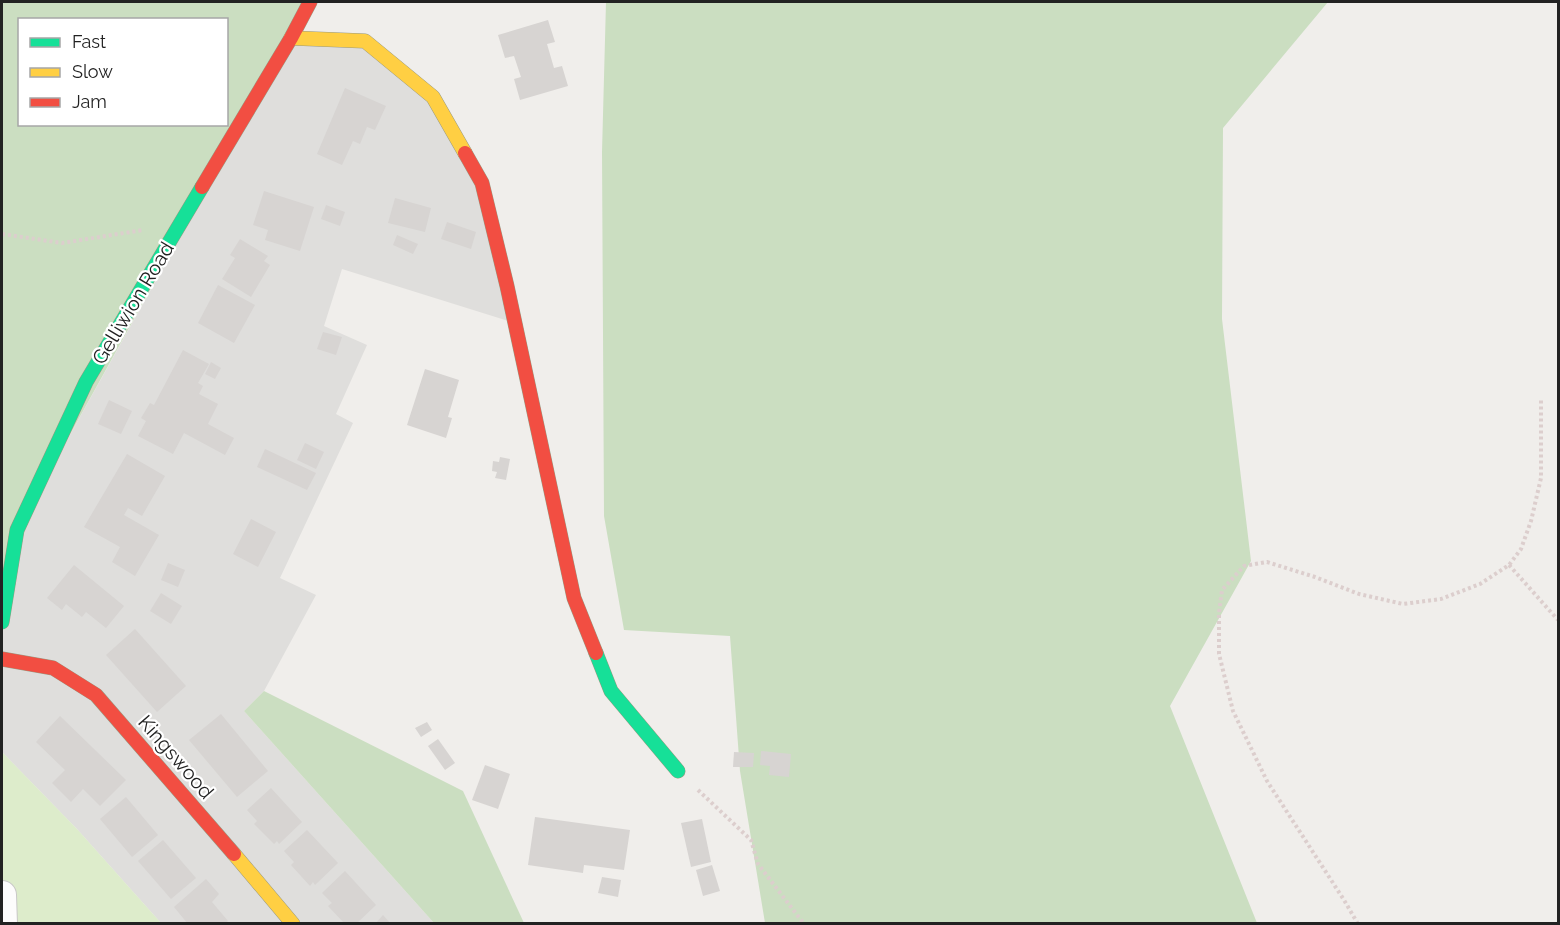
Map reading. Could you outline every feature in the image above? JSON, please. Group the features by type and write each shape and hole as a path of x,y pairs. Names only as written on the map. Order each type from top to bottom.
{"street":[{"name":"Gelliwion Road","path":"2,622 17,530 86,382 291,38 310,2"},
{"path":"291,38 365,41 433,97 482,183 509,295 574,598 611,691 678,771"},
{"name":"Kingswood","path":"2,659 53,668 96,695 293,924"},
{"path":"2,895 3,924"}],"path":[{"path":"2,234 62,243 181,223"},
{"path":"1358,924 1267,782 1233,711 1219,654 1219,613 1222,590 1244,566 1267,562 1359,594 1403,604 1442,599 1480,584 1509,565 1521,549 1531,521 1541,478 1541,398"},
{"path":"1509,565 1558,620"},
{"path":"678,771 751,840 758,864 804,924"}],"shaded area":[{"path":"291,38 365,41 433,97 482,183 515,323 342,269 324,326 367,345 336,414 353,423 280,578 316,595 264,691 244,711 434,923 161,923 77,829 2,752 2,622 17,530"}],"green space":[{"path":"2,2 310,2 17,530 2,631"},
{"path":"606,2 1328,2 1223,128 1222,319 1251,561 1170,706 1257,923 765,923 740,771 730,636 624,630 604,516 602,152"},
{"path":"264,691 463,791 524,923 434,923 244,711"},
{"path":"2,752 77,829 161,923 3,923"}],"building":[{"path":"548,20 555,42 547,44 554,68 562,66 568,86 520,100 514,79 521,77 514,56 505,58 498,35"},
{"path":"345,88 386,106 375,130 367,127 360,144 353,141 342,165 317,154"},
{"path":"264,191 314,207 300,251 265,240 268,230 253,225"},
{"path":"395,198 431,208 425,232 388,223"},
{"path":"326,205 345,212 340,226 321,219"},
{"path":"447,222 476,232 471,249 441,239"},
{"path":"397,235 418,244 413,254 393,245"},
{"path":"240,239 268,256 264,261 270,265 251,297 222,279 235,258 230,255"},
{"path":"218,285 255,305 234,343 198,323"},
{"path":"323,332 342,337 336,355 317,349"},
{"path":"183,350 209,364 198,383 203,386 199,394 218,404 208,424 234,438 225,455 184,433 173,454 138,436 146,421 141,418 150,403 154,405"},
{"path":"211,362 221,368 215,379 205,374"},
{"path":"425,369 459,380 448,417 452,418 446,438 407,425"},
{"path":"109,400 132,411 121,434 98,424"},
{"path":"305,443 324,452 316,469 297,460"},
{"path":"265,449 316,473 307,490 257,467"},
{"path":"127,454 165,476 142,516 128,508 124,515 159,535 135,576 112,562 120,547 84,527"},
{"path":"500,457 510,459 506,480 495,478 497,472 492,471 493,461 499,462"},
{"path":"251,519 276,532 258,567 233,554"},
{"path":"168,563 185,570 178,587 161,580"},
{"path":"74,565 124,606 106,628 86,612 82,617 66,604 62,610 47,598"},
{"path":"161,593 182,606 171,624 150,611"},
{"path":"135,629 186,686 157,712 106,655"},
{"path":"221,714 268,771 237,797 189,740"},
{"path":"60,716 126,780 100,806 83,789 71,802 52,783 65,770 36,742"},
{"path":"427,722 432,730 421,737 415,728"},
{"path":"438,739 455,763 445,770 428,746"},
{"path":"761,751 791,754 789,777 769,775 770,766 760,765"},
{"path":"734,752 754,753 753,767 733,767"},
{"path":"485,765 510,774 498,809 472,800"},
{"path":"271,788 302,822 279,844 277,841 274,844 254,824 257,821 247,810"},
{"path":"126,797 158,835 132,857 100,819"},
{"path":"535,817 630,830 624,870 584,865 583,873 528,865"},
{"path":"702,819 711,862 691,867 681,823"},
{"path":"307,830 338,863 315,885 313,882 310,886 291,865 294,862 284,851"},
{"path":"163,840 196,878 171,899 138,861"},
{"path":"712,865 720,891 703,896 696,870"},
{"path":"345,871 376,905 356,924 345,924 328,906 332,903 322,893"},
{"path":"602,877 621,880 618,897 598,893"},
{"path":"206,879 219,894 212,902 228,921 225,924 188,924 174,907"},
{"path":"383,915 391,924 375,924"}],"traffic: fast":[{"path":"2,622 17,530 86,382 202,187"},
{"path":"596,653 611,691 678,771"}],"traffic: slow":[{"path":"291,38 365,41 433,97 465,153"},
{"path":"234,854 293,924"}],"traffic: jam":[{"path":"202,187 310,2"},
{"path":"465,153 482,183 507,286 574,598 596,653"},
{"path":"2,659 53,668 96,695 234,854"}]}
